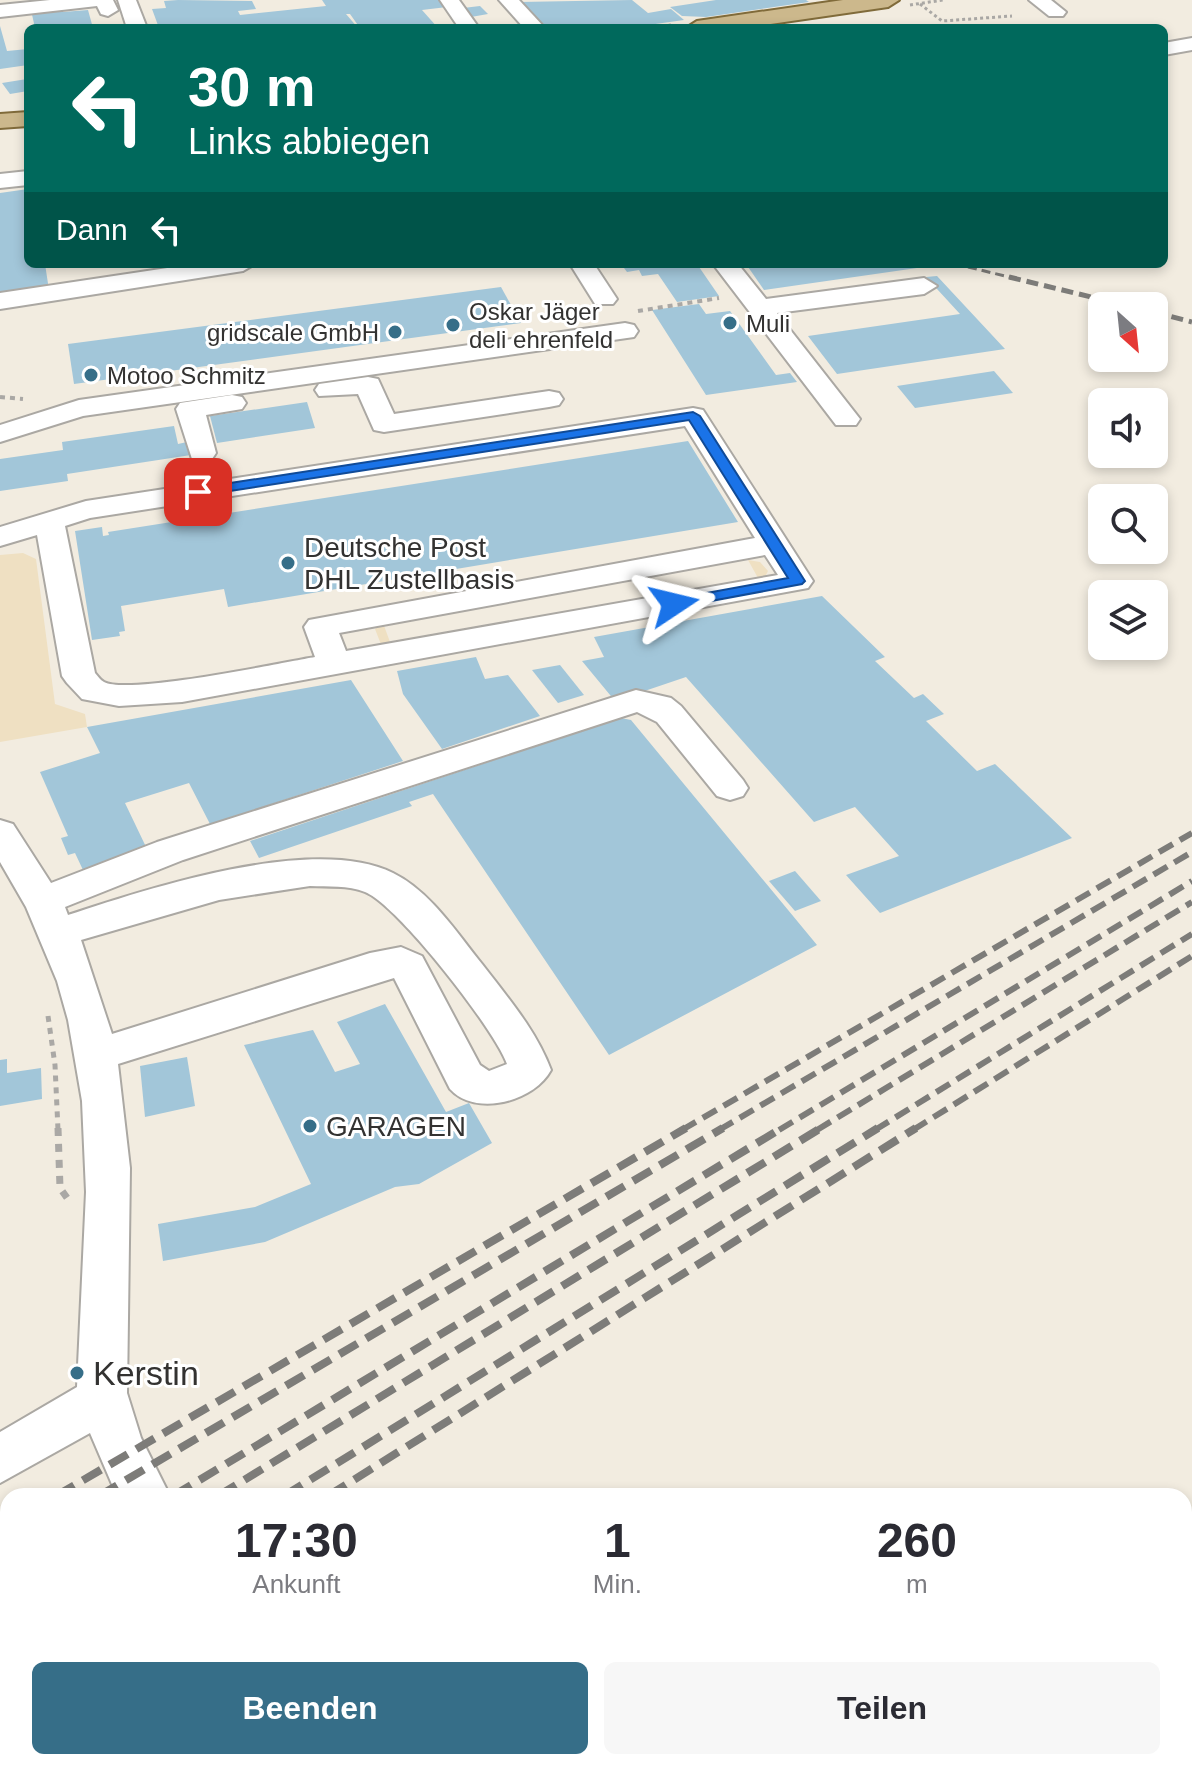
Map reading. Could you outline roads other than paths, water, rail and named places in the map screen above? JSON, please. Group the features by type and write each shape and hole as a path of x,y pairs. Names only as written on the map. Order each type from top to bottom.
{"main road":[{"path":"732,24 823,4 885,0"},
{"path":"0,121 24,119"}],"street":[{"path":"127,0 136,24"},
{"path":"449,0 466,24"},
{"path":"508,0 531,24"},
{"path":"1038,0 1056,12"},
{"path":"0,11 104,3"},
{"path":"1168,48 1192,44"},
{"path":"0,181 24,178"},
{"path":"0,301 217,268"},
{"path":"585,268 604,299"},
{"path":"728,268 846,419"},
{"path":"753,301 924,286"},
{"path":"0,434 104,403 625,331"},
{"path":"202,453 190,409 368,385 384,424 549,399"},
{"path":"0,537 49,519 170,497 693,416 797,581 182,691 119,695 94,691 79,676 49,519"},
{"path":"335,665 320,627 773,544"},
{"path":"50,917 170,851 636,701 659,706 669,714 730,788"},
{"path":"0,833 50,917 80,981 98,1054 107,1147 103,1398 140,1488"},
{"path":"50,917 205,887 303,875 355,875 381,883 425,922 522,1048 530,1070 503,1085 488,1089 474,1087 465,1077 408,966 401,962 370,968 98,1054"},
{"path":"0,1459 103,1398"}],"railway":[{"path":"972,268 1017,279"},
{"path":"1009,277 1088,296"},
{"path":"1168,316 1192,322"},
{"path":"682,1130 1192,833"},
{"path":"719,1130 1192,852"},
{"path":"779,1130 1192,881"},
{"path":"817,1130 1192,902"},
{"path":"875,1130 1192,934"},
{"path":"913,1130 1192,956"},
{"path":"70,1488 686,1128"},
{"path":"113,1488 723,1128"},
{"path":"186,1488 782,1128"},
{"path":"231,1488 821,1128"},
{"path":"297,1488 878,1128"},
{"path":"341,1488 916,1128"}],"place":[{"name":"Muli","path":"730,323"},
{"name":"Oskar Jäger deli ehrenfeld","path":"453,325"},
{"name":"gridscale GmbH","path":"395,332"},
{"name":"Motoo Schmitz","path":"91,375"},
{"name":"Deutsche Post DHL Zustellbasis","path":"288,563"},
{"name":"GARAGEN","path":"310,1126"},
{"name":"Kerstin","path":"77,1373"}]}
